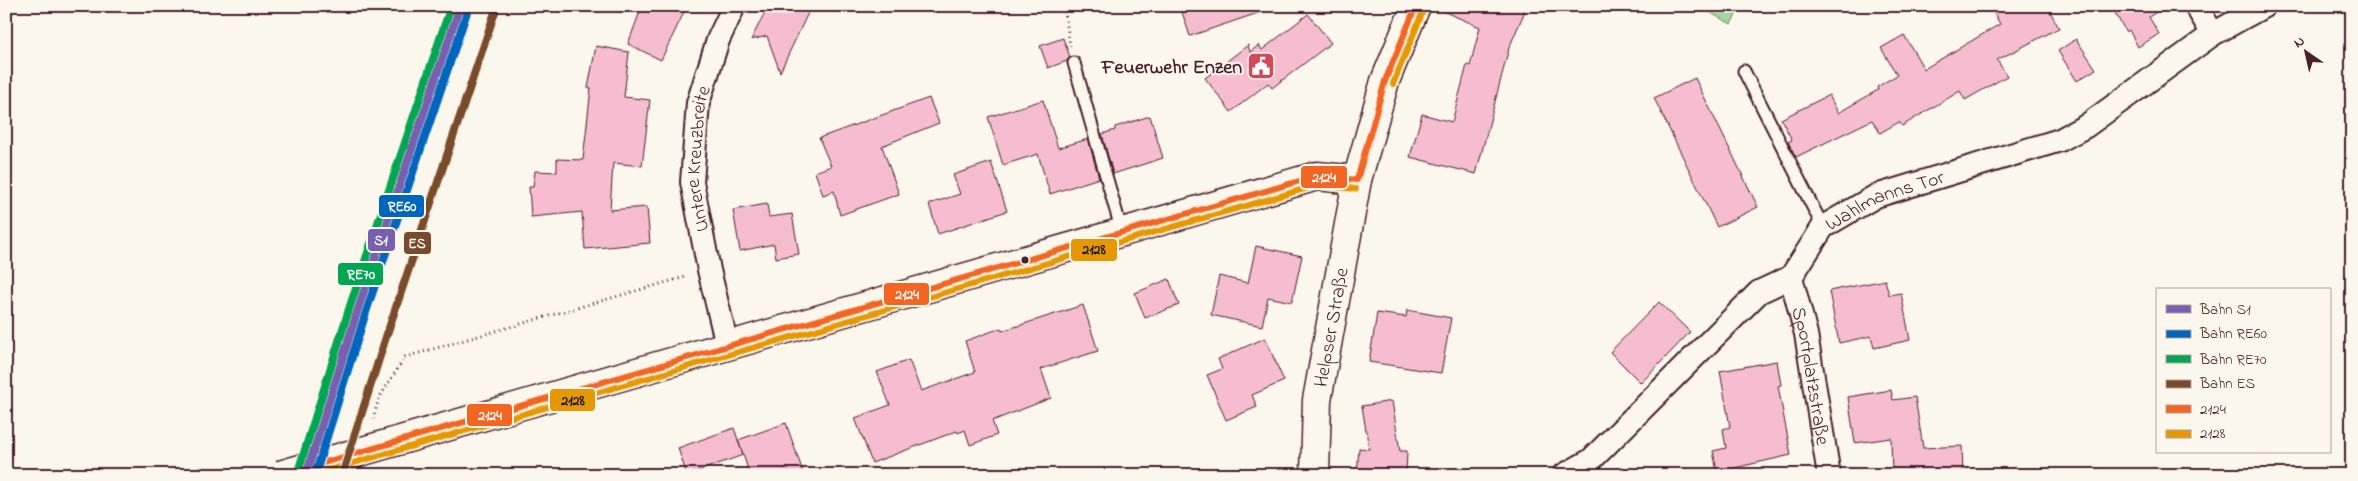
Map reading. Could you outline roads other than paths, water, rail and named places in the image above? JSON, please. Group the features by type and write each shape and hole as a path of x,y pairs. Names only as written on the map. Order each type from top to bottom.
{"main road":[{"name":"Helpser Straße","path":"1315,475 1318,400 1357,180 1385,81 1416,6"},
{"path":"280,475 1317,176 1357,180"}],"street":[{"name":"Untere Kreuzbreite","path":"727,345 709,270 692,182 698,103 718,40 734,6"},
{"path":"2196,6 2213,34"},
{"name":"Wahlmanns Tor","path":"1791,277 1823,227 1876,196 2060,140 2086,126 2213,34 2264,6"},
{"path":"1564,475 1591,460 1758,292 1791,277"},
{"name":"Sportplatzstraße","path":"1791,277 1806,334 1829,475"}],"lane":[{"path":"1074,63 1122,232"},
{"path":"1744,71 1823,227"}],"rail line":[{"name":"RE70","path":"298,472 351,303 451,6"},
{"name":"S1","path":"306,475 359,306 460,6"},
{"name":"RE60","path":"315,475 367,309 468,9"},
{"name":"ES","path":"342,475 386,337 495,12"}],"place":[{"name":"Feuerwehr Enzen","path":"1261,66"}]}
